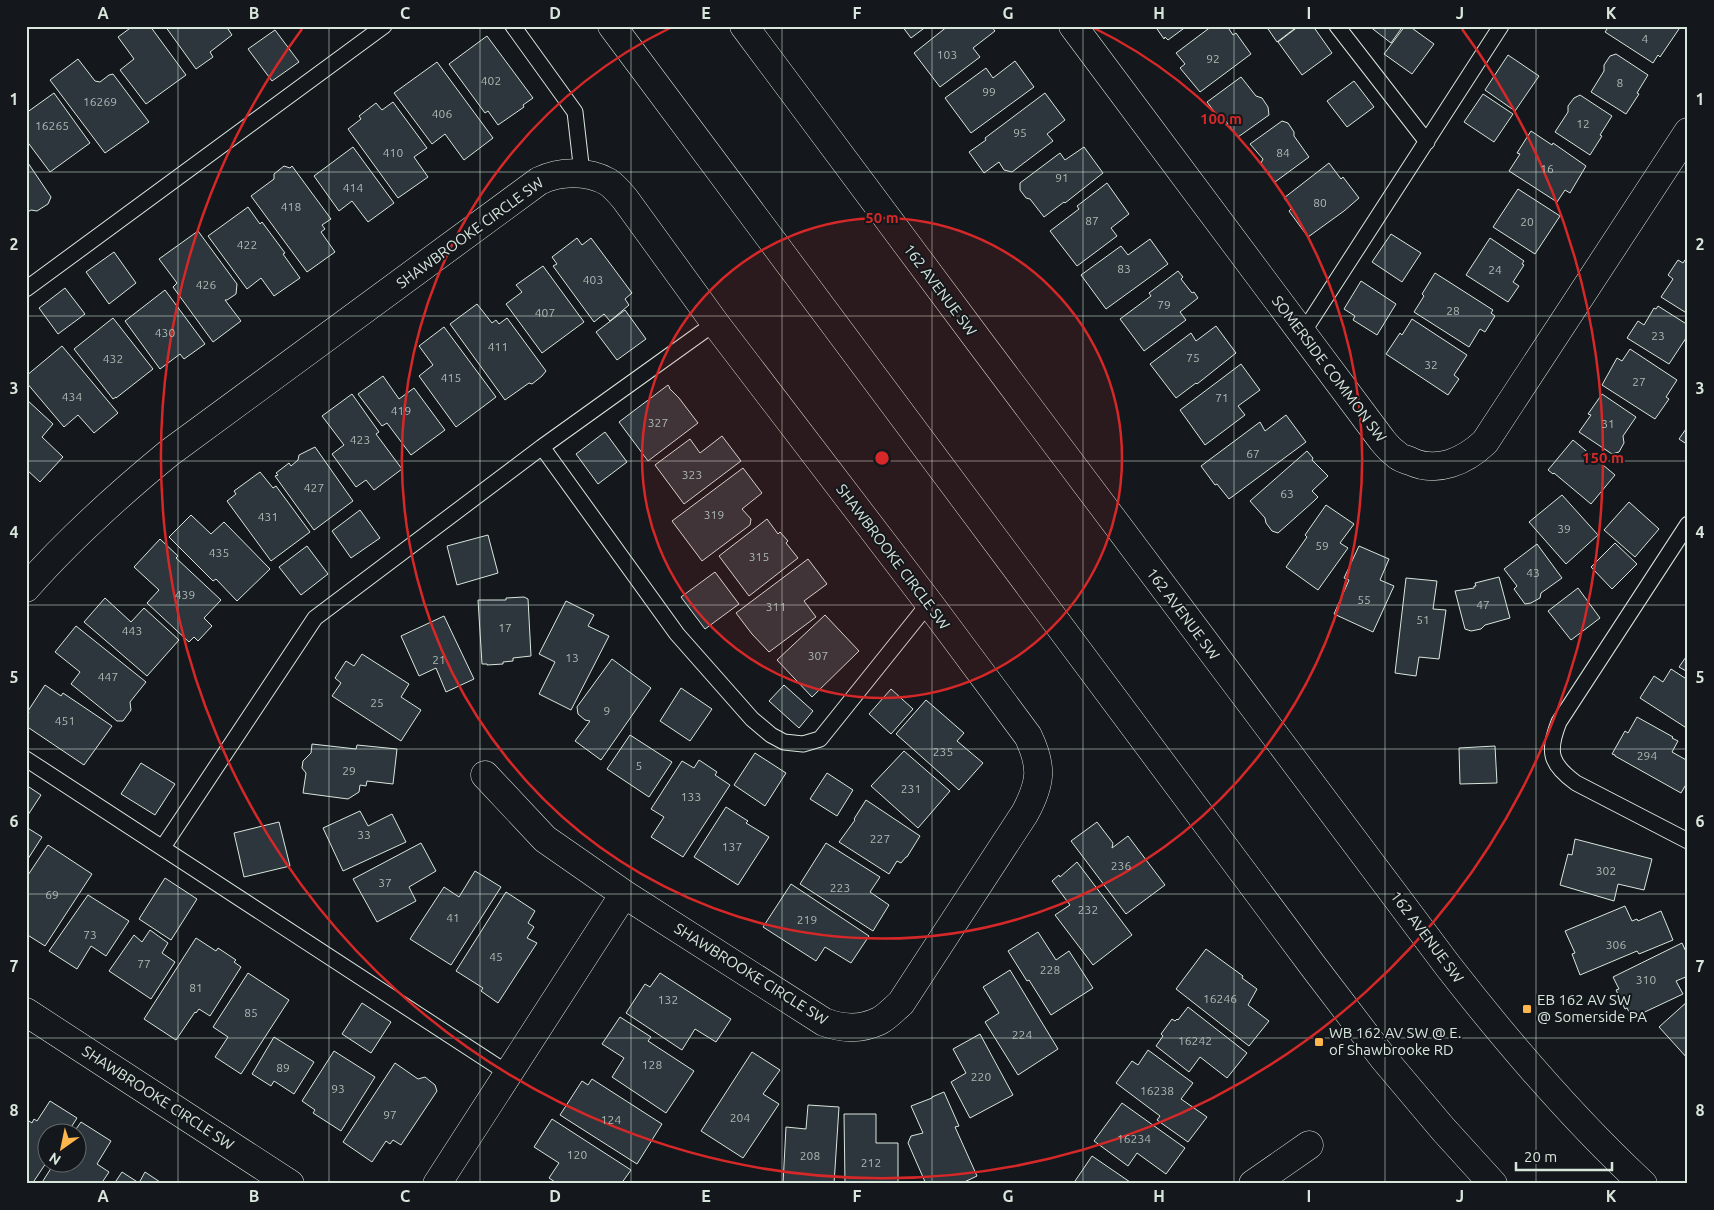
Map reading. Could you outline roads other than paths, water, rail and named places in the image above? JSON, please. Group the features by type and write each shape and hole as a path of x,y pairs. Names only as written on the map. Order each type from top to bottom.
{"street":[{"path":"612,26 1313,966 1384,1059 1492,1184"},
{"name":"162 AVENUE SW","path":"744,26 1454,974 1489,1019 1535,1072 1582,1124 1643,1184"},
{"name":"SOMERSIDE COMMON SW","path":"1072,26 1382,440 1396,455 1419,466 1441,466 1473,454 1485,442 1688,132"},
{"name":"SHAWBROOKE CIRCLE SW","path":"26,588 117,495 177,447 539,182 551,175 582,173 593,175 610,183 625,199 715,323 1028,736 1039,766 1037,783 1032,800 1025,813 901,1003 880,1021 858,1028 840,1027 824,1022 624,894 545,839 485,775"},
{"path":"437,1184 624,894"},
{"name":"SHAWBROOKE CIRCLE SW","path":"26,1012 290,1184"},
{"path":"1253,1184 1310,1144"}],"lane":[{"path":"26,289 384,26"},
{"path":"513,26 575,112 582,173"},
{"path":"1337,26 1427,142"},
{"path":"1302,334 1501,26"},
{"path":"163,847 314,618 542,447 715,323"},
{"path":"542,447 677,634 752,719 771,735 784,742 803,744 820,739 929,603"},
{"path":"1688,524 1559,722 1553,738 1553,758 1563,773 1576,783 1688,841"},
{"path":"26,759 509,1074"}],"place":[{"name":"EB 162 AV SW @ Somerside PA","path":"1527,1009"},
{"name":"WB 162 AV SW @ E. of Shawbrooke RD","path":"1319,1042"}]}
